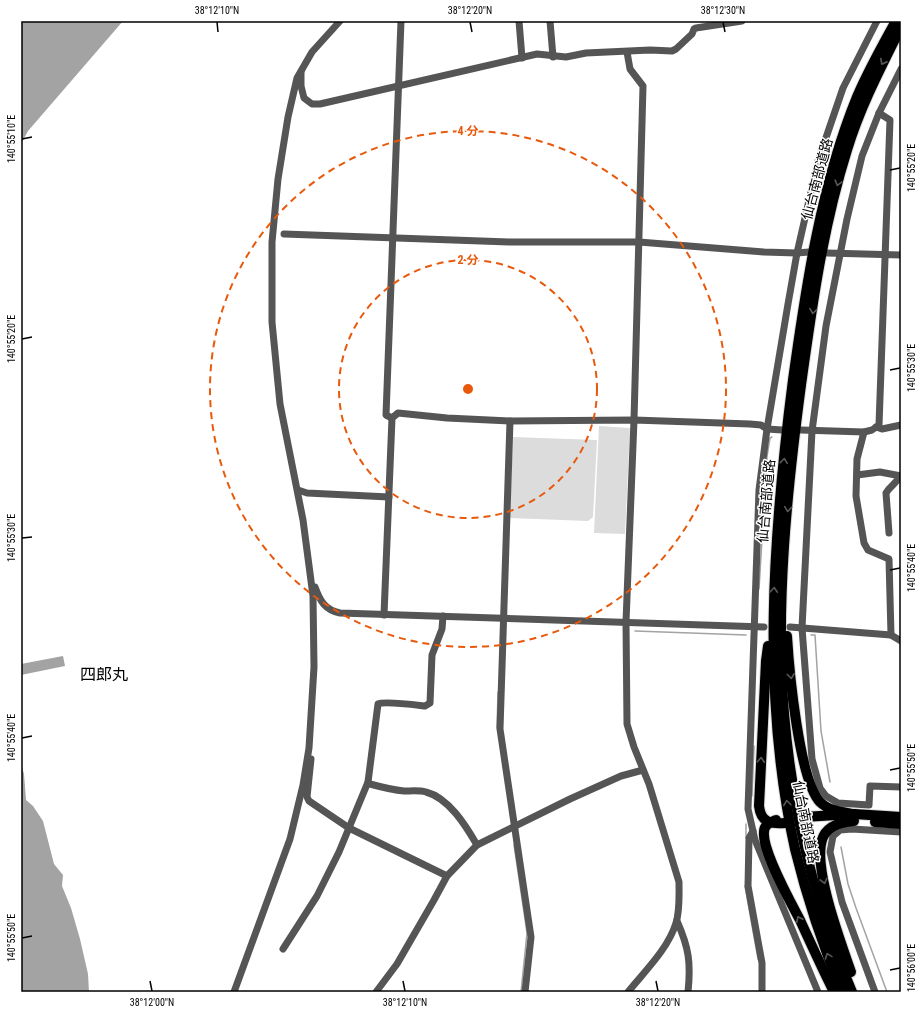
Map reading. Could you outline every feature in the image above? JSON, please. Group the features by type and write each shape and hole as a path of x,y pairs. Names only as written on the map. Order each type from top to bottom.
{"highway":[{"name":"仙台南部道路","path":"842,992 810,902 795,849 787,809 775,711 773,610 776,542 788,420 798,345 828,184 858,95 896,21"},
{"name":"仙台南部道路","path":"852,992 834,948 814,883 805,848 791,777 783,710 781,618 785,540 796,422 805,358 831,209 856,123 878,73 901,27"},
{"path":"785,540 786,612 790,668 794,703 806,769 814,795 821,803 829,808 854,818 901,824"},
{"path":"773,610 766,661 759,793 760,812 763,818 770,822 784,821"},
{"path":"803,819 901,817"},
{"path":"854,818 833,826 822,839 820,849 822,870 831,909 857,992"},
{"path":"770,822 764,828 764,839 768,853 834,992"}],"street":[{"path":"234,992 290,839 303,785 309,750 314,667 313,596 303,520 283,419 276,366 272,308 272,242 279,171 293,95 300,70 312,52 340,21"},
{"path":"392,418 386,415 401,21"},
{"path":"519,21 522,58"},
{"path":"550,21 553,57"},
{"path":"692,34 694,21"},
{"path":"300,70 302,73 301,86 304,98 312,104 320,104 537,54 553,57 566,57 586,53 650,50 672,51 692,34 694,29 702,26 742,21"},
{"path":"818,992 755,840 748,809 759,490 767,429 797,253 818,161 843,88 877,21"},
{"path":"627,52 630,69 643,86 634,420 626,622 627,724 634,747 649,784 679,882 677,921 672,934 628,992"},
{"path":"901,69 879,113 862,156 847,219 826,326 812,431 802,628 812,759 820,788 826,796 838,803 869,805 870,786 901,787"},
{"path":"801,430 864,432 872,430 879,425 890,120 879,113"},
{"path":"284,234 510,242 639,242 797,253 809,252"},
{"path":"827,253 901,255"},
{"path":"384,615 388,497 393,415 398,413 447,418 510,421 634,420 761,425 767,429 782,430"},
{"path":"510,421 500,729 512,828 531,937 525,992"},
{"path":"876,427 882,429 901,425"},
{"path":"864,432 857,459 856,496 864,543 868,550 889,559 891,635"},
{"path":"857,475 880,472 901,476 896,483 889,487 886,493 889,533"},
{"path":"298,490 307,493 388,497"},
{"path":"310,573 320,600 326,608 340,613 443,618 504,618 764,627"},
{"path":"283,949 316,896 339,852 368,782 378,704 381,702 388,702 425,706 430,703 432,655 442,629 443,618"},
{"path":"790,628 891,635 901,641"},
{"path":"309,750 312,761 307,799 349,828 447,876"},
{"path":"376,992 397,964 447,876 477,845 621,776 643,770"},
{"path":"368,782 377,786 404,791 426,792 434,795 444,802 463,821 477,845"},
{"path":"875,992 842,902 830,852 833,836 840,830 852,829 901,832"},
{"path":"753,831 749,838 748,886 762,963 762,992"},
{"path":"677,921 685,940 688,956 688,992"}],"shaded area":[{"path":"21,21 123,21 28,131 21,144"},
{"path":"599,426 630,428 625,534 594,533"},
{"path":"513,437 597,440 593,517 588,521 510,518"},
{"path":"63,656 65,666 21,675 21,664"},
{"path":"21,764 24,774 26,800 33,806 43,821 54,864 63,875 62,886 71,908 80,939 88,974 89,992 21,992"}],"waterway":[{"path":"759,589 767,457 770,438 772,437"},
{"path":"635,631 746,635"},
{"path":"811,635 815,635 821,731 830,782"},
{"path":"497,728 498,692"},
{"path":"752,796 754,746"},
{"path":"746,824 746,838"},
{"path":"514,845 527,933 521,992"},
{"path":"841,847 848,884 887,992"},
{"path":"745,886 758,959"}],"district":[{"name":"四郎丸","path":"104,674"}]}
